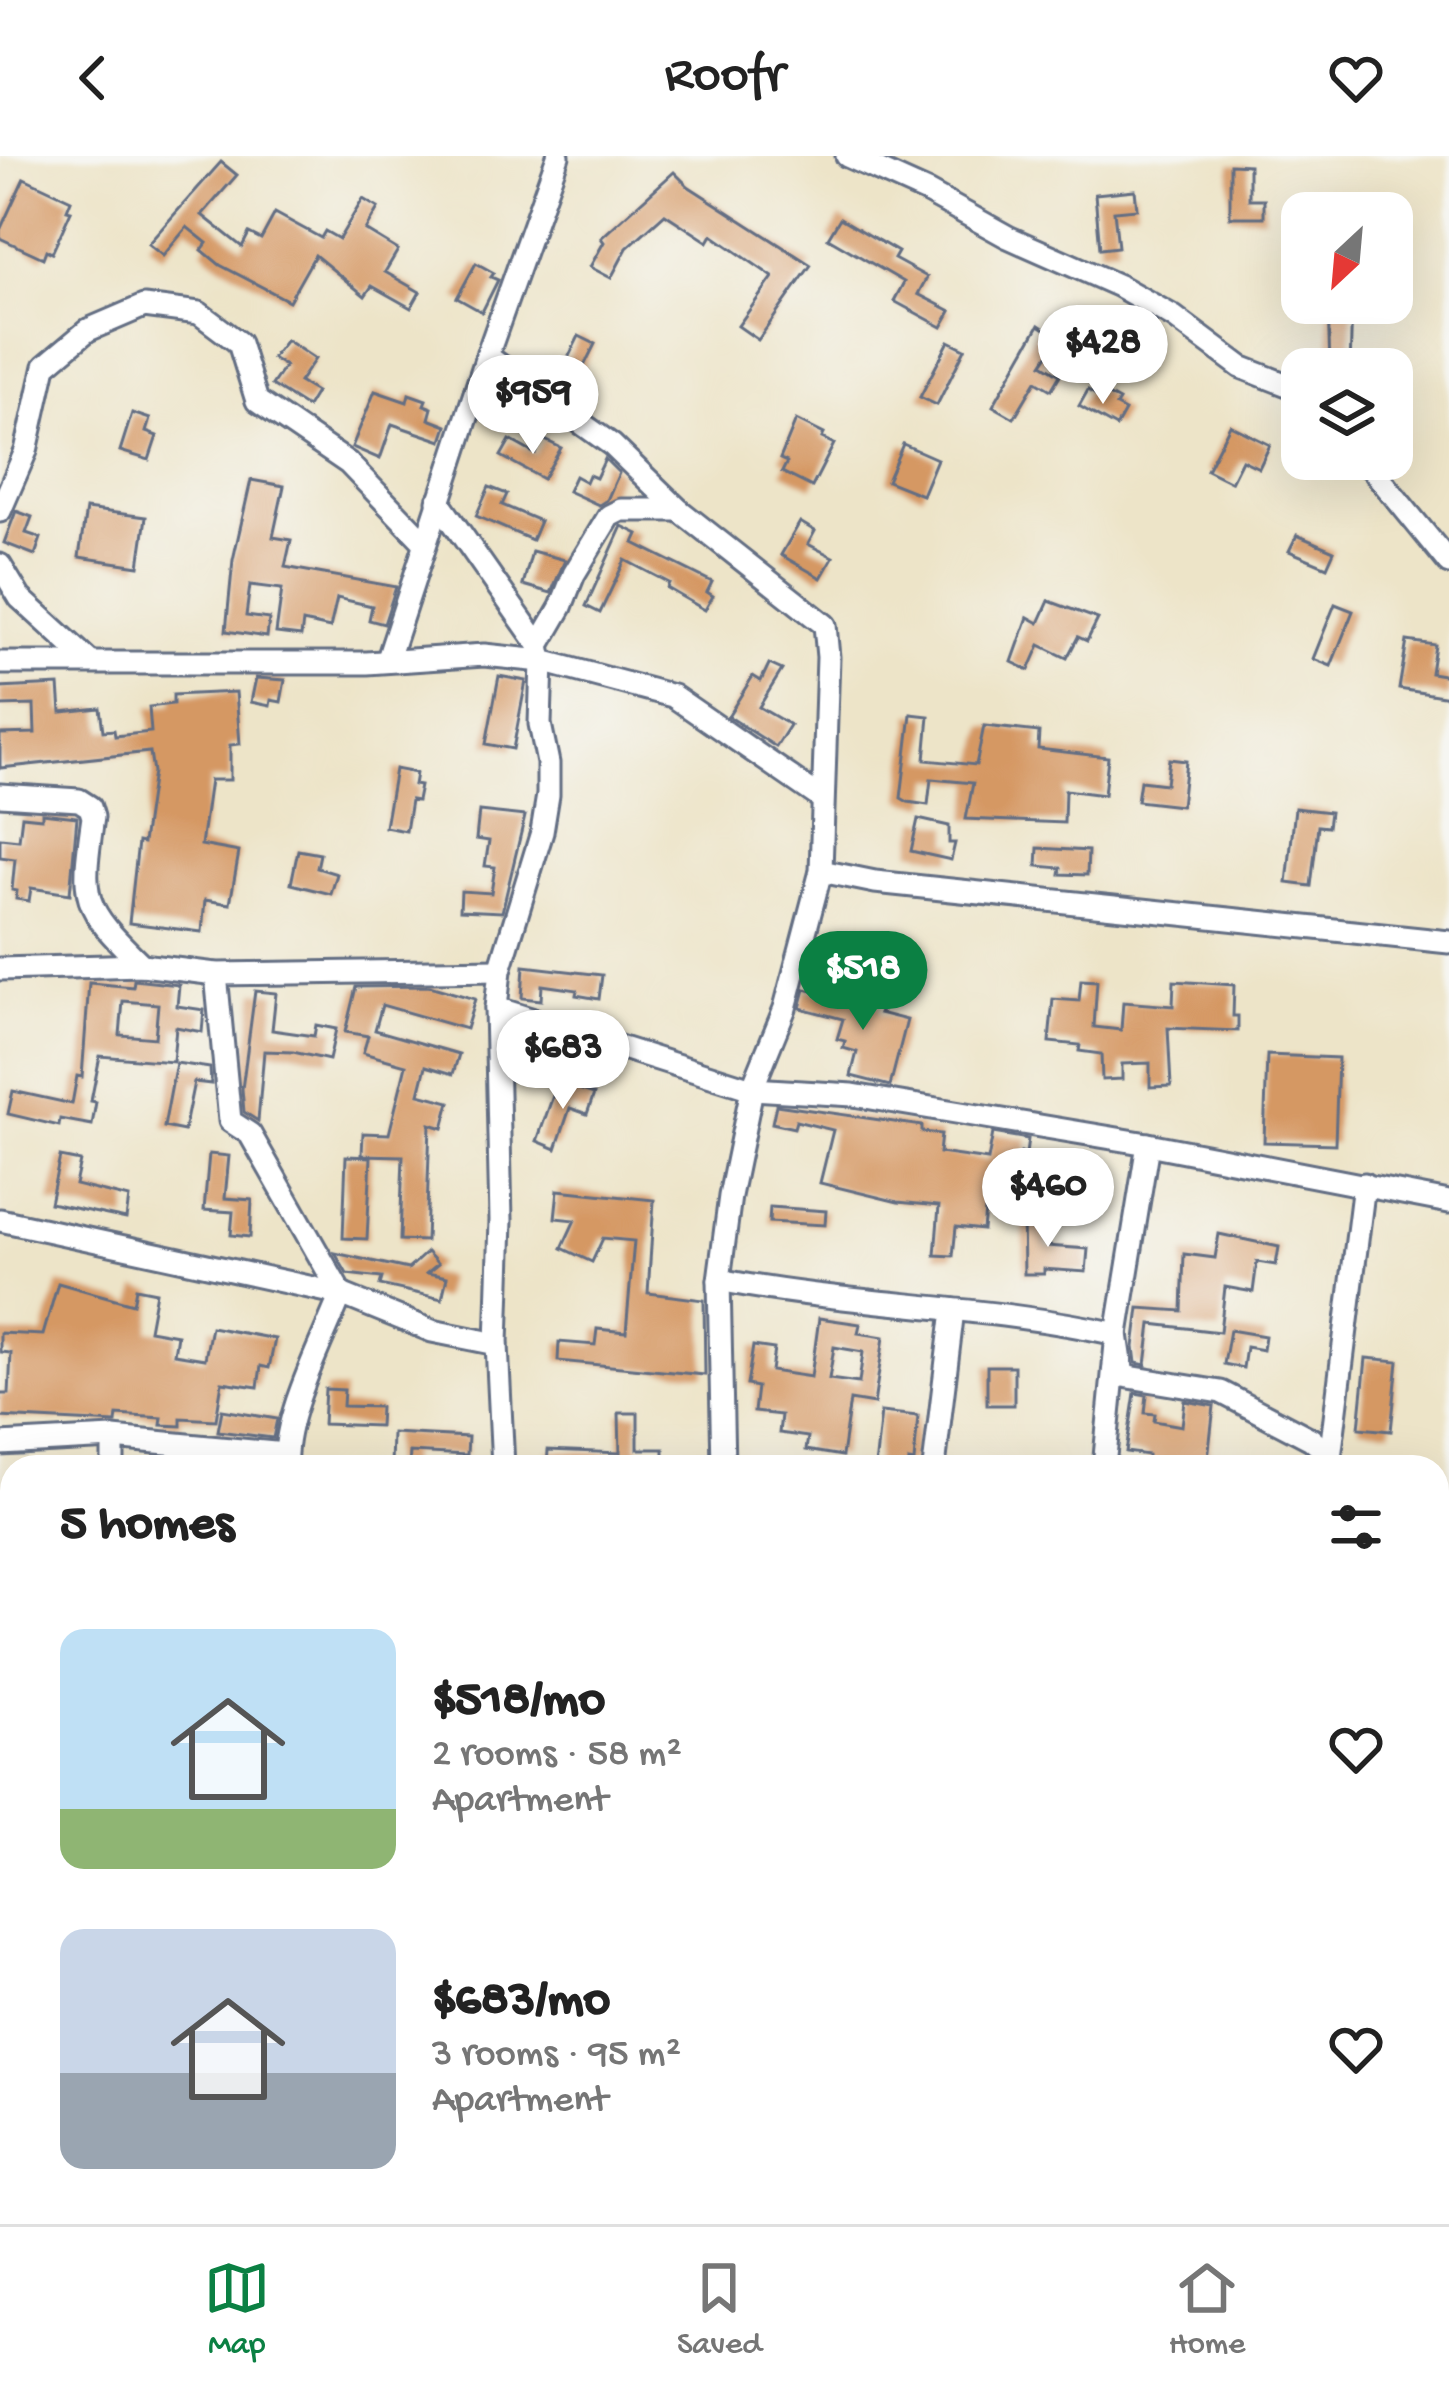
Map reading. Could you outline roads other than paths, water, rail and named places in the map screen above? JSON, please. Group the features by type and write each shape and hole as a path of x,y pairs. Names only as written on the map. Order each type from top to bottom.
{"street":[{"path":"388,659 558,156"},
{"path":"847,156 927,192 1008,237 1119,286 1174,317 1240,367 1281,383"},
{"path":"0,511 26,451 44,366 88,330 144,306 199,313 239,343 257,401 347,463 425,543"},
{"path":"487,356 612,445 679,509 825,625 828,657 820,871 785,1008 752,1088 730,1196 719,1280 722,1455"},
{"path":"1381,480 1449,563"},
{"path":"438,501 540,653"},
{"path":"502,1455 497,1344 501,1220 496,1008 500,970 542,832 548,795 540,724 540,653 574,574 609,516 621,510 679,509"},
{"path":"0,566 20,598 88,661"},
{"path":"0,663 367,663 540,653 673,696 821,798"},
{"path":"0,795 79,800 90,807 93,817 84,881 89,904 104,927 142,965"},
{"path":"820,871 875,882 1449,942"},
{"path":"0,969 142,965 216,974 500,970"},
{"path":"216,974 230,1121 250,1134 341,1294"},
{"path":"496,1008 752,1088 853,1095 1148,1144 1449,1202"},
{"path":"1105,1455 1117,1334 1148,1144"},
{"path":"1330,1455 1364,1184"},
{"path":"0,1220 341,1294 432,1331 497,1344"},
{"path":"719,1280 811,1297 1049,1319 1117,1334"},
{"path":"286,1455 296,1413 341,1294"},
{"path":"935,1455 952,1310"},
{"path":"1117,1334 1123,1376 1221,1392 1311,1439 1324,1455"},
{"path":"0,1444 113,1438 240,1455"},
{"path":"113,1438 113,1455"}]}
